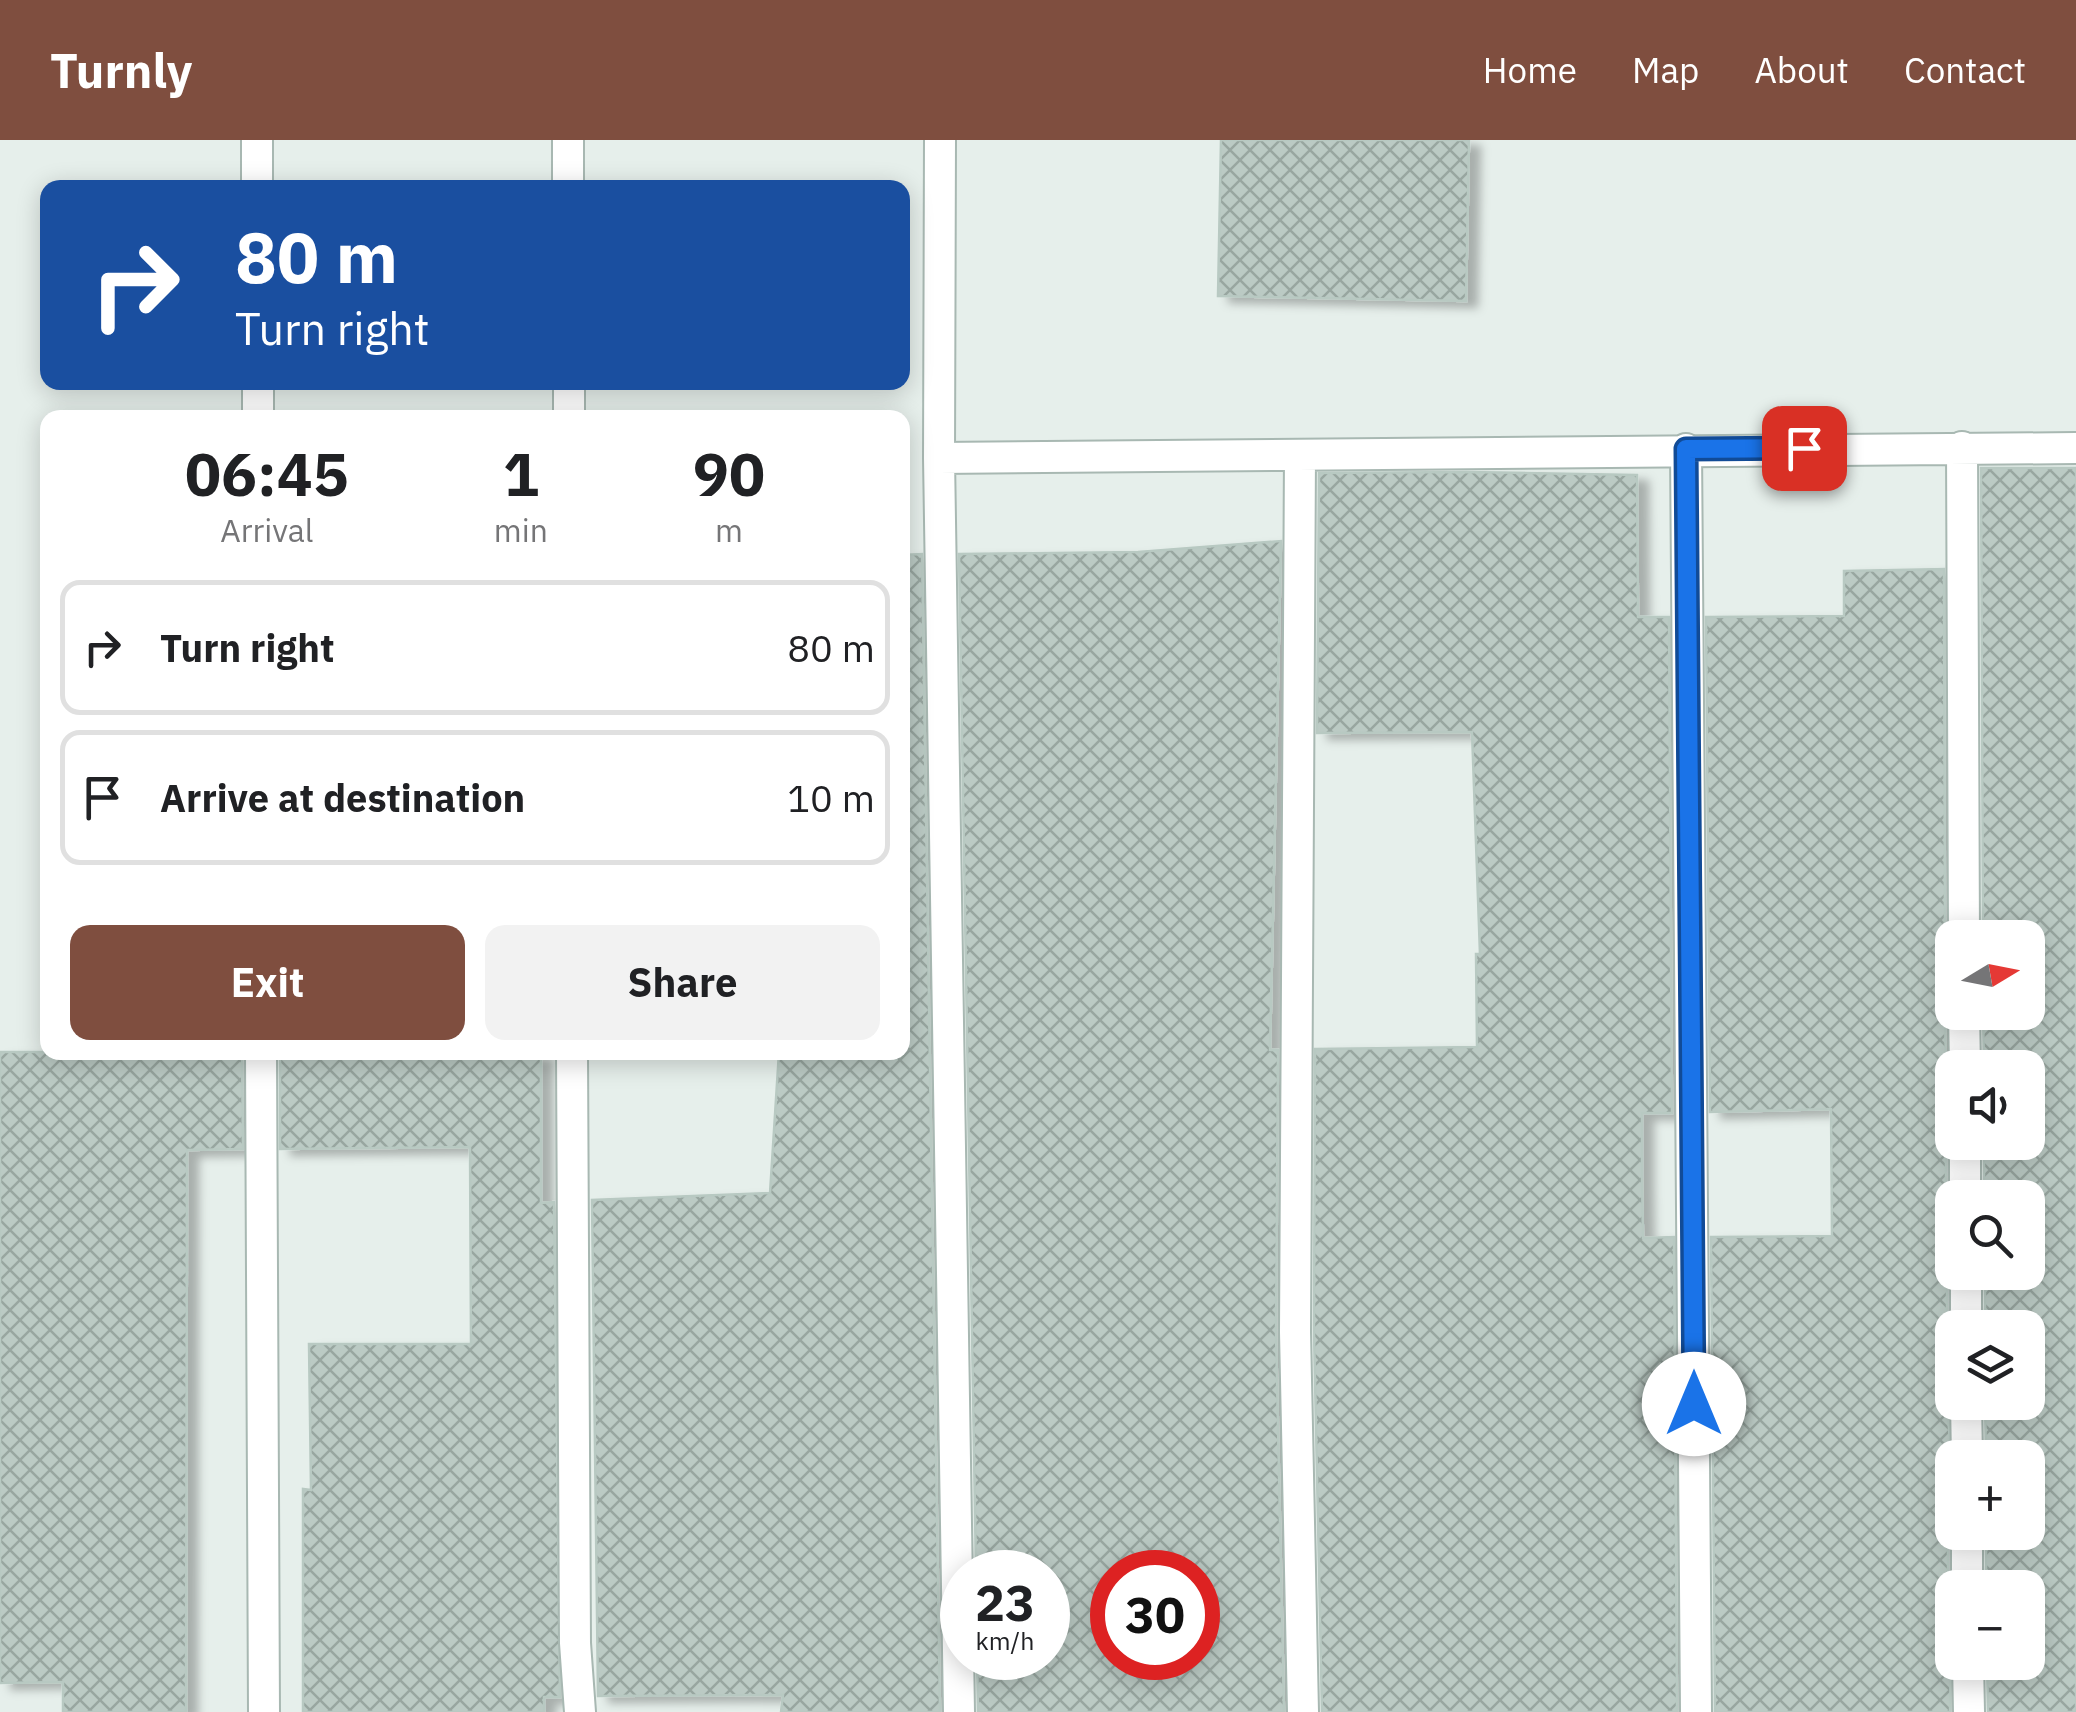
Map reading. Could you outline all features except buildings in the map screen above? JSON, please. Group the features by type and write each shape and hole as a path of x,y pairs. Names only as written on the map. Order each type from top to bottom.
{"street":[{"path":"257,140 257,180"},
{"path":"568,140 568,180"},
{"path":"940,140 939,458 960,1712"},
{"path":"1962,448 1964,920"},
{"path":"939,458 2076,448"},
{"path":"1686,449 1696,1712"},
{"path":"1300,455 1296,1332 1302,1712"},
{"path":"261,1060 264,1712"},
{"path":"572,1060 575,1624 580,1712"},
{"path":"1968,1680 1969,1712"}],"route":[{"path":"1694,1404 1686,449 1804,448"}]}
